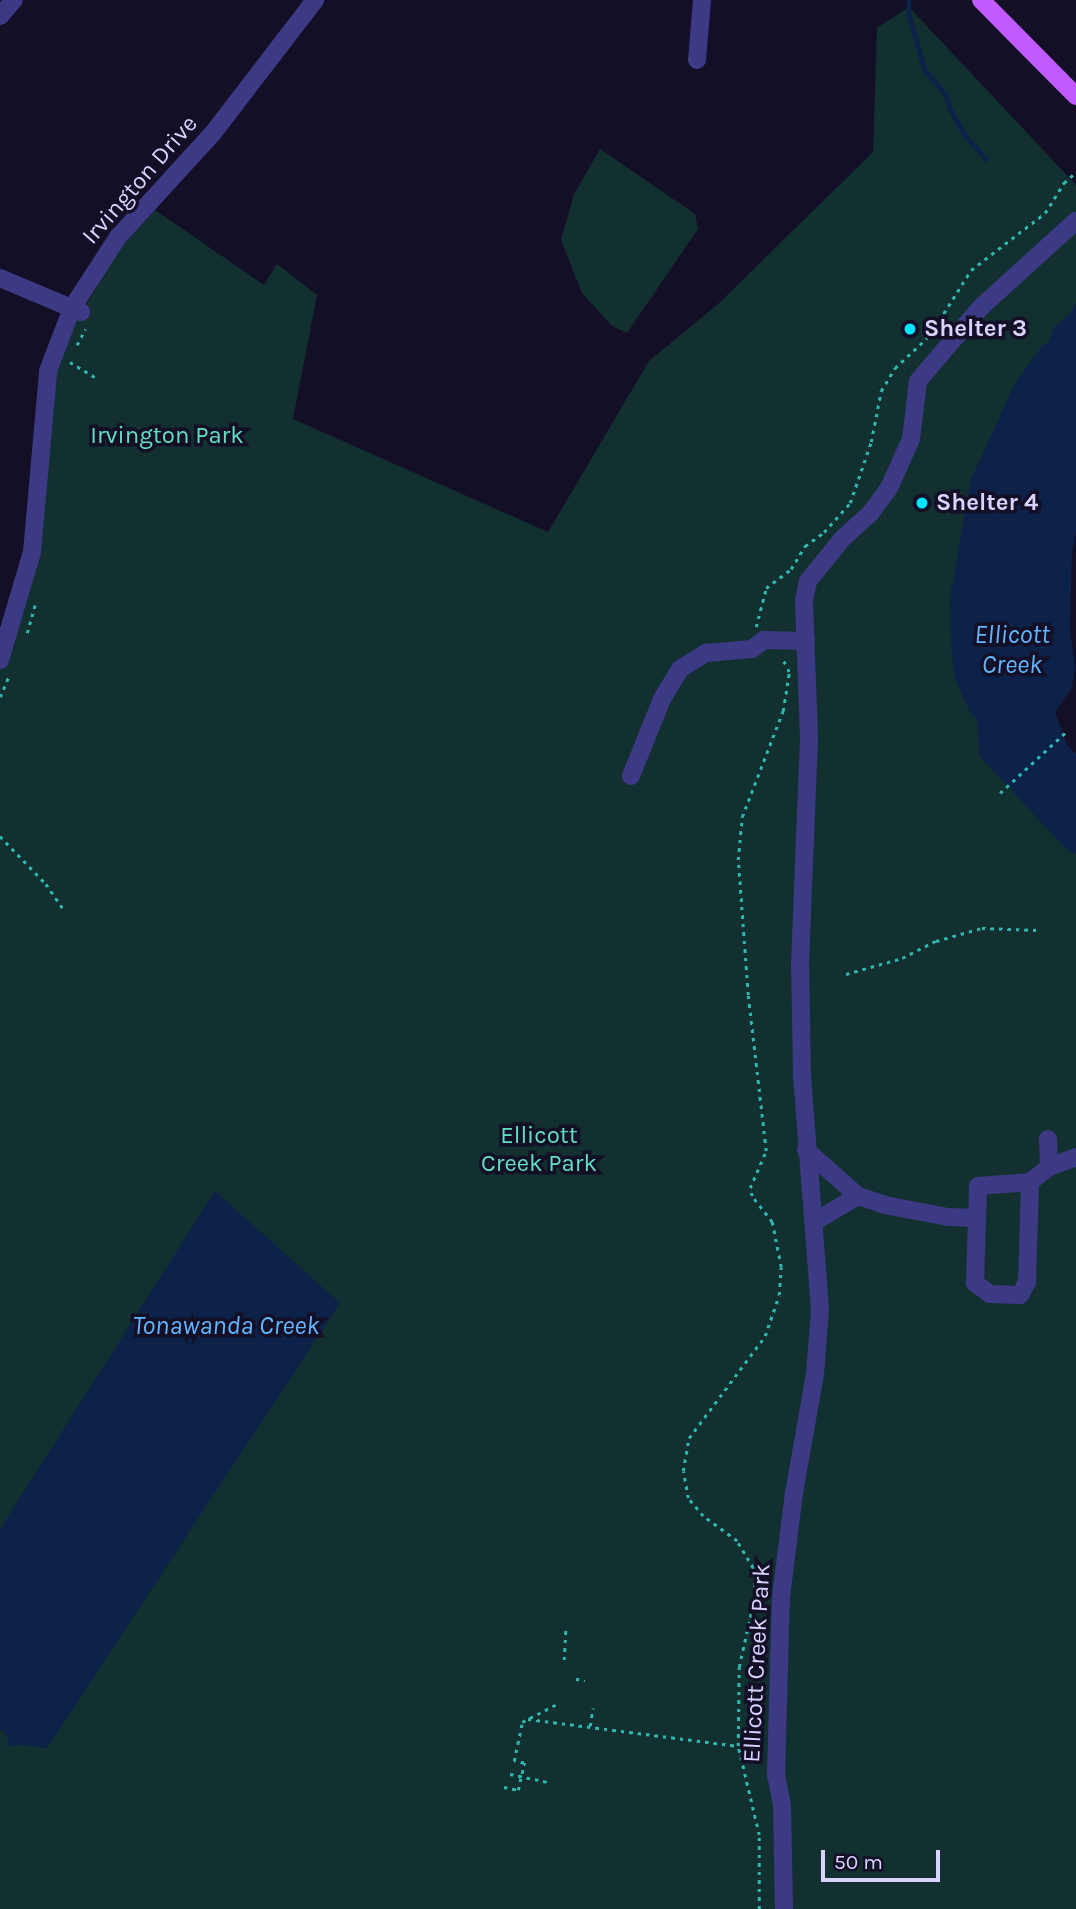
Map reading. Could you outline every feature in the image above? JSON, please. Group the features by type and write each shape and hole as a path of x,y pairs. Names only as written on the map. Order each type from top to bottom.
{"main road":[{"path":"981,0 1076,96"}],"street":[{"path":"0,16 14,0"},
{"name":"Irvington Drive","path":"6,664 32,552 48,370 80,315 118,237 221,124 315,0"},
{"path":"697,60 702,0"},
{"name":"Ellicott Creek Park","path":"784,1909 782,1805 776,1775 781,1597 794,1493 815,1374 820,1309 806,1150 800,963 809,737 804,600 808,581 889,488 911,439 918,381 981,307 1076,221"},
{"path":"0,278 80,315"},
{"path":"631,776 662,699 680,669 706,653 752,649 764,640 806,641"},
{"path":"1048,1139 1049,1167"},
{"path":"806,1150 858,1196 923,1212 977,1218"},
{"path":"1030,1182 1027,1282 1020,1295 990,1294 975,1283 978,1186 1030,1182 1049,1167 1076,1157"},
{"path":"814,1222 858,1196"}],"path":[{"path":"66,371 80,315"},
{"path":"70,362 97,378"},
{"path":"26,634 38,596"},
{"path":"0,697 6,664"},
{"path":"1000,793 1067,732"},
{"path":"0,836 46,884 64,910"},
{"path":"846,974 902,958 936,940 982,928 1038,930"},
{"path":"564,1660 566,1626"},
{"path":"576,1679 585,1680"},
{"path":"504,1787 518,1790 522,1776 524,1763 512,1760 522,1722 559,1703"},
{"path":"590,1727 593,1709"},
{"path":"528,1719 738,1746"},
{"path":"510,1774 548,1782"}],"green space":[{"name":"Ellicott Creek Park","path":"909,7 1076,185 1076,403 979,545 993,750 1076,839 1076,1909 0,1909 0,660 13,626 44,403 72,308 81,313 120,248 155,210 264,285 277,264 317,295 293,419 548,532 649,361 718,304 873,152 877,28"},
{"path":"600,149 695,214 698,229 627,333 612,326 582,293 561,240 574,194"}],"water":[{"name":"Ellicott Creek","path":"1076,301 1076,532 1072,552 1070,630 1075,666 1072,688 1055,712 1067,745 1076,754 1076,844 1049,817 969,710 955,679 950,596 971,479 1015,383 1042,346 1049,342 1054,327 1070,314"},
{"name":"Tonawanda Creek","path":"215,1191 340,1303 47,1748 19,1745 7,1747 8,1736 0,1730 0,1529"}],"waterway":[{"path":"909,2 909,15 925,70 946,95 950,109 965,135 986,159"},
{"name":"Ellicott Creek","path":"990,705 993,750 1076,839"}],"place":[{"name":"Shelter 3","path":"910,329"},
{"name":"Shelter 4","path":"922,503"}],"park label":[{"name":"Irvington Park","path":"167,436"}]}
